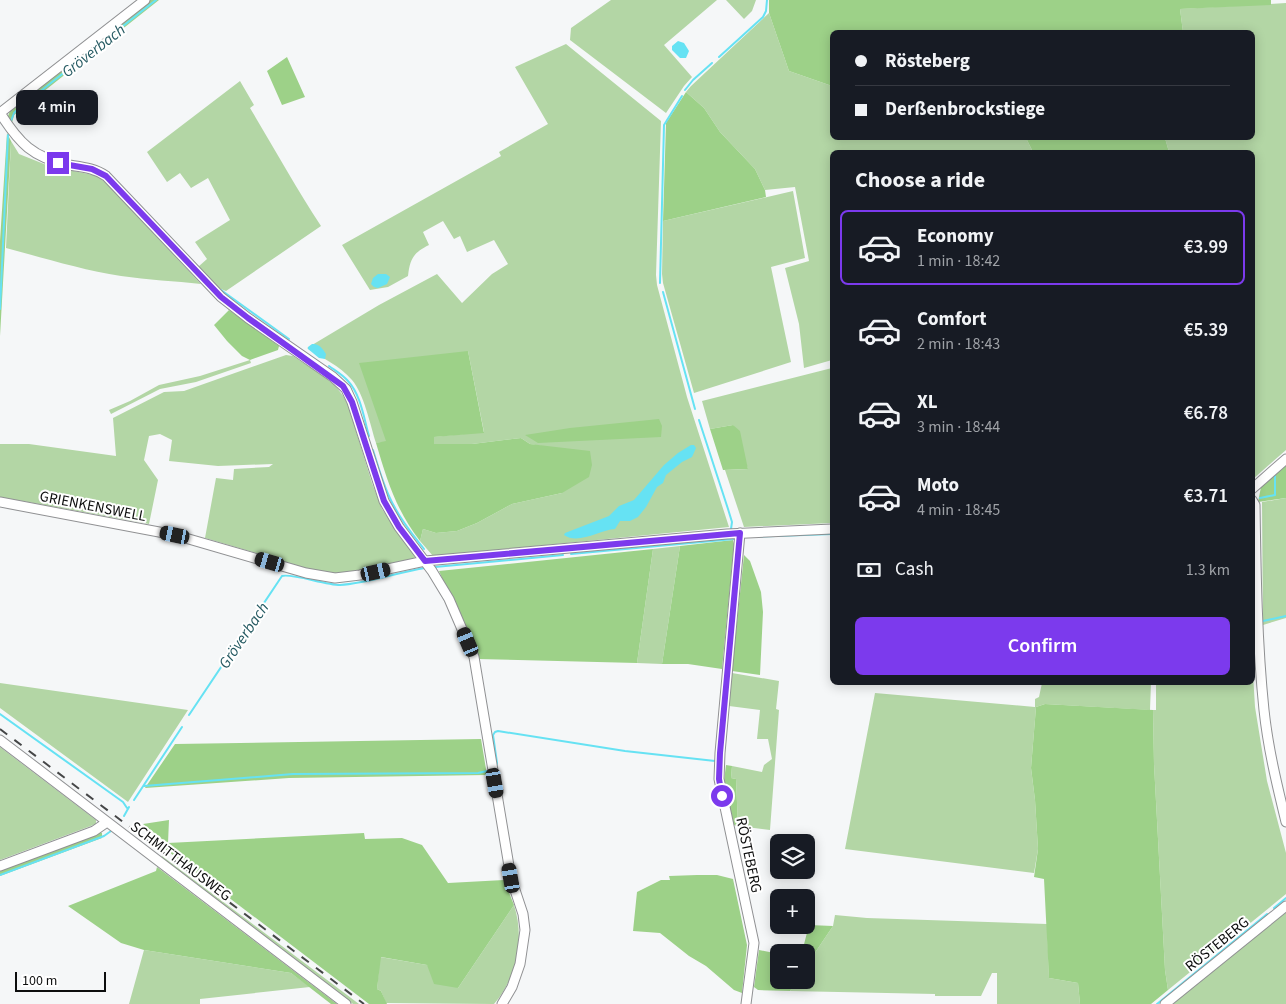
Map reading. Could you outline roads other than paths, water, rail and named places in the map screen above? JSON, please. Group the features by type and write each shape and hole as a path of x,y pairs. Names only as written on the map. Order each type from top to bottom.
{"street":[{"path":"145,0 0,113 17,136 38,156 52,161 92,169 106,176 221,297 343,386 352,402 384,501 399,527 425,561 449,599 474,657 511,878 523,914 525,930 520,964 512,987 502,1004"},
{"path":"1255,486 1286,459"},
{"name":"GRIENKENSWELL","path":"0,502 175,535 325,577 352,577 425,561 740,533 830,529"},
{"path":"1255,505 1258,632 1264,712 1277,788 1286,822"},
{"name":"RÖSTEBERG","path":"740,533 719,779 754,943 746,1004"},
{"name":"SCHMITTHAUSWEG","path":"0,740 346,1004"},
{"path":"0,866 97,830 107,822"},
{"name":"RÖSTEBERG","path":"1165,1004 1286,906"}],"water":[{"path":"678,41 684,43 689,51 686,58 680,58 672,50 672,46"},
{"path":"378,274 386,274 390,277 387,284 378,288 371,284 373,278"},
{"path":"312,344 317,344 322,348 326,354 325,359 319,358 308,349"},
{"path":"691,445 694,445 696,448 692,457 682,462 666,475 663,483 657,487 638,517 630,521 620,521 615,529 582,538 570,538 564,535 609,516 619,506 634,500 664,465"}],"waterway":[{"name":"Gröverbach","path":"11,121 18,109 156,0"},
{"path":"719,57 763,17 766,11 767,0"},
{"path":"685,90 712,63"},
{"path":"660,283 664,125 682,96"},
{"name":"Gröverbach","path":"0,309 8,135"},
{"path":"221,290 289,339"},
{"path":"663,292 695,409"},
{"path":"329,366 344,377 356,393 362,407 369,436"},
{"path":"699,420 732,522 731,529"},
{"path":"373,450 390,499 404,523 424,549"},
{"name":"Gröverbach","path":"1260,498 1275,495 1275,476"},
{"name":"Gröverbach","path":"748,537 830,534"},
{"name":"Gröverbach","path":"571,554 734,539"},
{"name":"Gröverbach","path":"435,567 563,555"},
{"name":"Gröverbach","path":"189,715 282,576 293,576 340,585 425,568"},
{"path":"1262,620 1286,616"},
{"name":"Gröverbach","path":"0,714 123,802 127,808"},
{"name":"Gröverbach","path":"134,800 182,727"},
{"path":"496,767 493,735 498,731 625,751 715,761"},
{"path":"144,786 293,774 478,773 487,771"},
{"name":"Gröverbach","path":"124,816 129,807"},
{"name":"Gröverbach","path":"0,875 104,836 111,831"},
{"path":"1274,908 1286,898"},
{"path":"1157,1004 1267,914"}],"railway":[{"path":"0,729 364,1004"}]}
